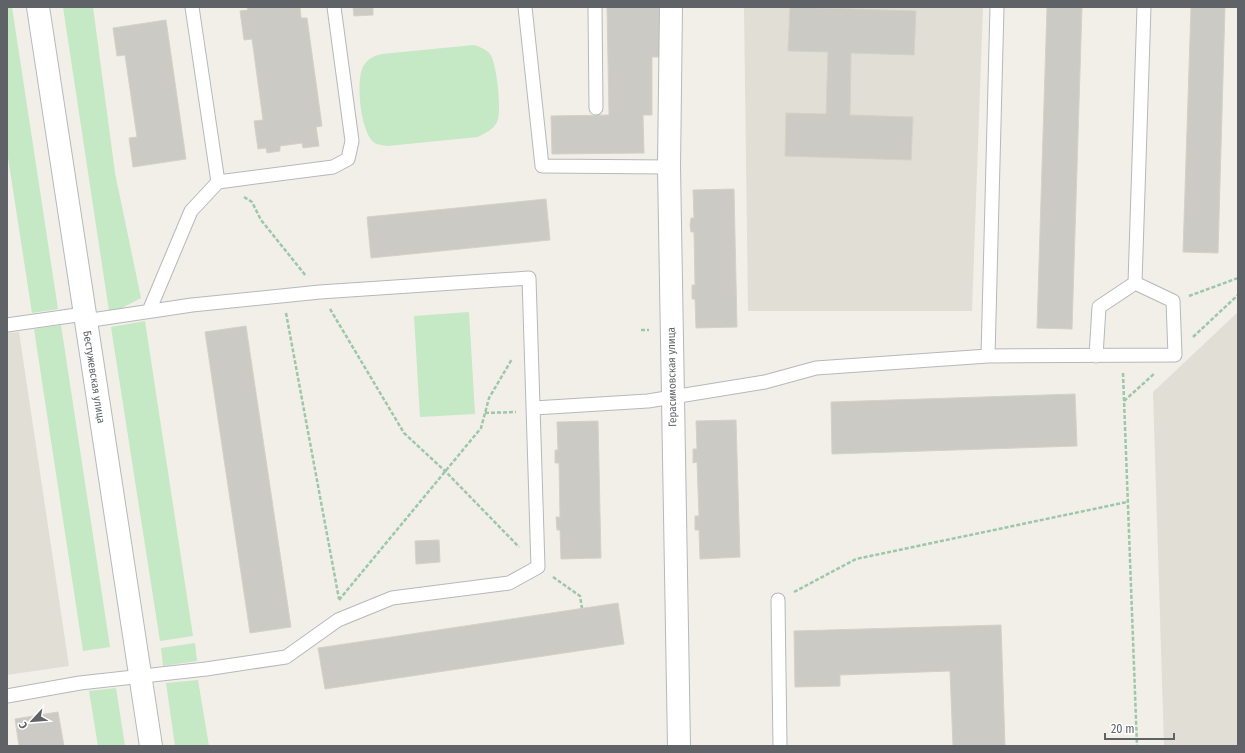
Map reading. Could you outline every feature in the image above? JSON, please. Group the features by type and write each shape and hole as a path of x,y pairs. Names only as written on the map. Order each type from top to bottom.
{"street":[{"name":"Бестужевская улица","path":"38,7 151,746"},
{"name":"Герасимовская улица","path":"671,7 669,167 679,746"}],"lane":[{"path":"192,7 218,182"},
{"path":"149,311 191,211 218,182 333,167 348,159 352,142 334,7"},
{"path":"525,7 542,166 669,167"},
{"path":"595,7 596,108"},
{"path":"988,356 997,7"},
{"path":"1135,284 1144,7"},
{"path":"7,325 320,292 529,278 532,326 538,567 510,583 392,598 338,620 286,657 206,669 80,683 7,696"},
{"path":"1096,356 1099,306 1135,284"},
{"path":"534,408 648,401 765,382 816,368 988,356 1175,355 1174,301 1135,284"},
{"path":"778,600 780,746"}],"path":[{"path":"218,182 252,202 261,220 320,292 404,433 446,472 538,567 580,596 582,608"},
{"path":"1174,301 1238,278"},
{"path":"1124,402 1238,295"},
{"path":"286,308 339,599 338,620"},
{"path":"339,599 481,428 489,398 532,326"},
{"path":"1122,355 1137,746"},
{"path":"485,413 526,411 534,408"},
{"path":"778,600 856,559 1127,502"}],"shaded area":[{"path":"744,7 983,7 972,311 748,311"},
{"path":"1238,312 1238,746 1164,746 1153,392"},
{"path":"19,332 69,666 7,675 7,333"}],"green space":[{"path":"7,7 12,7 58,309 32,313 7,151"},
{"path":"63,7 93,7 115,173 141,298 120,309 109,311"},
{"path":"474,45 483,48 490,54 495,67 499,108 497,122 491,129 478,137 387,146 376,144 370,138 360,106 361,72 364,65 368,61 382,54"},
{"path":"469,312 475,414 420,417 414,316"},
{"path":"145,321 193,636 160,641 111,327"},
{"path":"61,325 110,647 83,651 34,329"},
{"path":"195,643 197,661 163,666 161,648"},
{"path":"198,680 209,746 175,746 166,683"},
{"path":"116,688 125,746 98,746 89,691"}],"building":[{"path":"247,7 300,7 301,18 307,18 322,126 316,127 319,146 303,148 302,143 280,146 280,151 267,153 266,148 258,149 254,121 263,120 252,39 244,40 240,11 248,10"},
{"path":"353,7 373,7 373,15 354,16"},
{"path":"607,7 660,7 660,57 652,57 652,115 643,115 644,153 552,154 551,116 609,115"},
{"path":"790,7 916,11 914,55 851,53 850,115 913,117 911,160 785,156 786,113 826,114 828,52 788,51"},
{"path":"1047,7 1082,7 1072,329 1037,328"},
{"path":"1191,7 1225,7 1218,253 1183,252"},
{"path":"166,20 186,159 133,167 129,138 137,137 125,55 117,56 113,28"},
{"path":"734,189 737,327 696,328 695,299 692,299 692,285 695,285 694,232 691,232 690,225 691,218 694,218 693,190"},
{"path":"546,199 550,240 371,258 367,217"},
{"path":"246,326 291,627 250,633 205,332"},
{"path":"1075,394 1077,446 832,454 831,402"},
{"path":"736,420 740,557 700,559 699,530 695,530 695,516 699,516 697,462 693,463 693,449 697,449 696,421"},
{"path":"598,421 601,558 561,559 560,530 557,530 556,517 560,517 559,463 555,463 555,450 558,450 557,422"},
{"path":"439,540 440,562 416,564 415,541"},
{"path":"618,603 624,644 325,689 318,648"},
{"path":"1001,625 1005,746 953,746 950,671 840,675 840,686 795,687 794,631"},
{"path":"58,712 64,746 19,746 15,719"}]}
